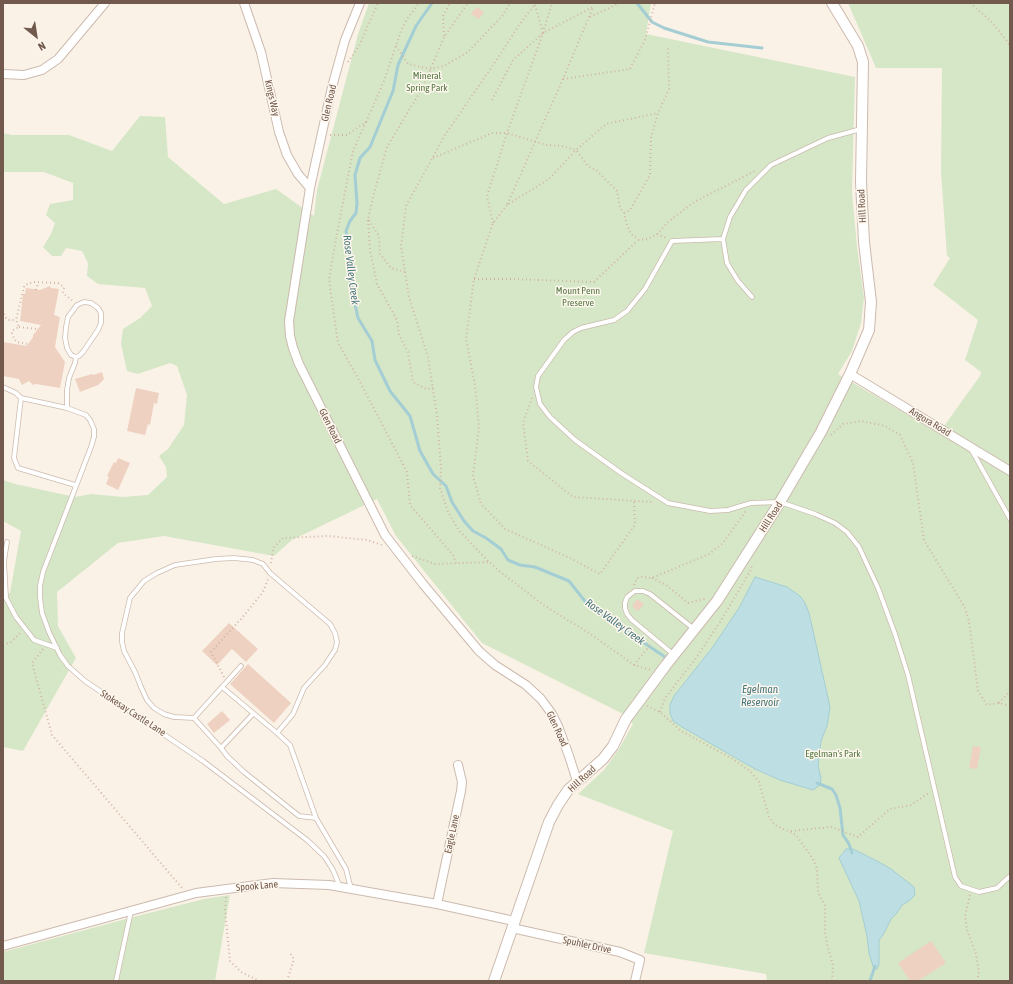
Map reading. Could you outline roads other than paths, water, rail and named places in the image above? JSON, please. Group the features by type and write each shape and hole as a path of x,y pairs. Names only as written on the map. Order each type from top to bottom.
{"street":[{"path":"3,74 24,75 42,70 58,59 104,3"},
{"name":"Kings Way","path":"244,3 261,52 279,132 287,155 298,174 310,188"},
{"name":"Glen Road","path":"360,3 345,40 332,87 310,188 289,321 290,336 299,364 385,535 423,584 479,651 495,665 526,685 552,714 558,726 577,781"},
{"name":"Hill Road","path":"494,981 549,822 568,790 607,755 626,719 717,601 780,502 821,432 850,374 869,330 871,312 870,285 864,242 861,182 864,62 858,46 832,3"},
{"name":"Angora Road","path":"850,374 1010,471"},
{"name":"Eagle Lane","path":"437,904 461,791 462,782 458,765"},
{"name":"Spook Lane","path":"3,946 188,895 226,888 273,883 329,885 437,904 513,924"},
{"name":"Spuhler Drive","path":"513,924 620,952 640,960 635,981"}],"lane":[{"path":"752,297 738,281 727,263 723,239 730,217 746,190 771,165 828,138 862,129"},
{"path":"723,239 672,241 645,289 627,311 614,320 581,328 573,332 564,340 538,376 536,387 540,404 550,418 575,440 621,473 668,503 710,511 728,510 751,504 780,502 815,514 835,523 847,532 859,547 878,588 896,634 908,675 955,877 961,886 979,892 997,888 1010,876"},
{"path":"84,302 91,303 98,308 101,313 101,323 83,352 76,357 72,355 67,348 65,338 68,317 77,305 84,302"},
{"path":"67,408 67,390 76,362 76,357"},
{"name":"Stokesay Castle Lane","path":"3,387 16,393 21,398 67,408 86,415 94,429 94,437 91,447 75,485 43,572 40,586 42,614 56,648 68,666 85,681 204,761 317,848 333,870 340,887"},
{"path":"21,398 14,458 18,468 75,485"},
{"path":"970,446 1010,519"},
{"path":"7,542 4,561 5,598 24,628 34,640 56,648"},
{"path":"277,733 293,714 304,688 335,650 335,633 330,624 270,573 263,564 253,560 234,558 191,562 176,565 157,573 144,581 130,598 125,616 122,642 124,651 147,700 154,708 164,714 174,717 194,718 222,748 227,756 244,772 299,816 316,818"},
{"path":"674,655 632,620 627,614 625,603 631,594 638,590 643,590 695,630"},
{"path":"194,718 241,666"},
{"path":"222,687 290,745 316,818 346,869 351,889"},
{"path":"222,748 253,714"},
{"path":"116,981 131,911"}],"water":[{"name":"Egelman Reservoir","path":"755,577 787,587 800,596 809,613 830,707 827,726 821,741 818,766 821,778 820,785 813,790 780,780 755,769 682,727 673,721 670,713 670,705 674,696 712,648 739,608"},
{"path":"846,849 853,849 877,861 891,869 914,887 915,895 902,905 891,919 879,940 879,964 877,969 873,966 869,953 867,936 859,901 839,858"}],"waterway":[{"name":"Rose Valley Creek","path":"432,3 416,26 398,65 393,91 370,147 360,158 355,175 357,203 356,213 350,221 346,231 352,267 351,285 358,318 372,341 375,360 390,391 410,416 420,451 433,474 446,486 452,502 464,521 473,531 501,549 508,560 520,565 535,567 569,581 588,605 665,657"},
{"path":"637,3 652,22 664,28 708,42 762,48"},
{"path":"817,783 832,789 836,795 840,808 843,835 849,844 852,853"},
{"path":"870,981 875,966"}],"park label":[{"name":"Mineral Spring Park","path":"427,82"},
{"name":"Mount Penn Preserve","path":"578,296"},
{"name":"Egelman's Park","path":"833,754"}]}
